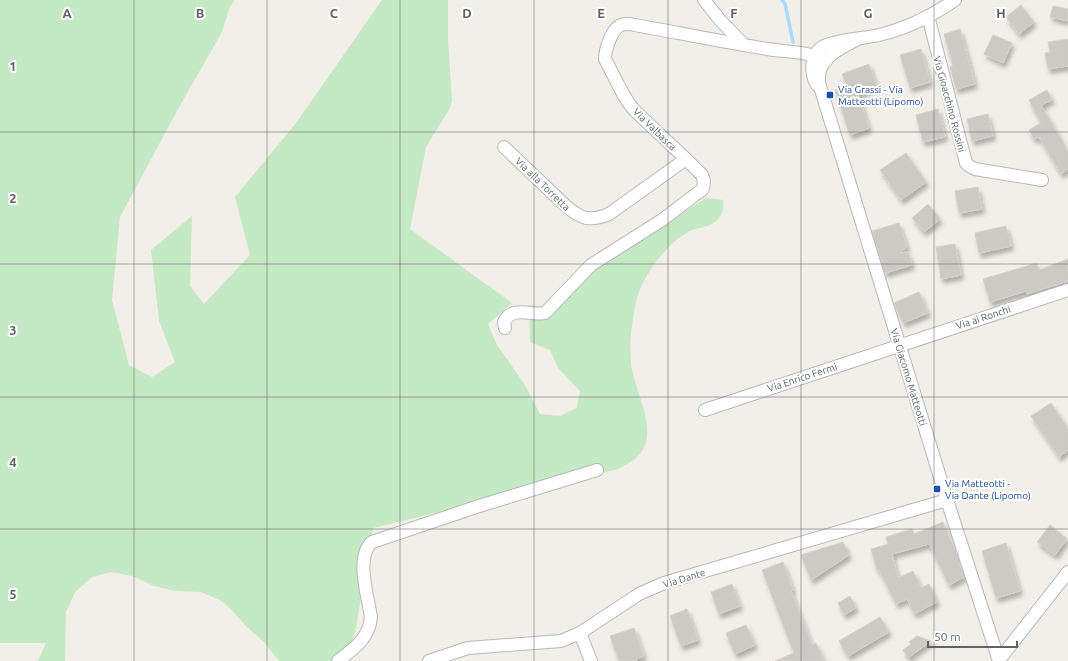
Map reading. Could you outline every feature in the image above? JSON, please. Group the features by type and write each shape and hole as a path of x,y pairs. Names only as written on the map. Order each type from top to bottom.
{"street":[{"path":"704,0 720,20 744,45"},
{"path":"820,59 858,39 889,32 928,16 955,0"},
{"name":"Via Gioacchino Rossini","path":"928,16 966,163 975,169 1042,180"},
{"name":"Via Valbasca","path":"505,328 504,322 510,314 516,312 545,313 591,265 662,220 702,191 705,183 704,178 634,110 622,94 605,59 606,49 614,31 621,25 627,24 820,59"},
{"name":"Via Giacomo Matteotti","path":"820,59 819,75 822,93 947,500 999,661"},
{"name":"Via alla Torretta","path":"504,147 574,214 590,219 600,218 609,214 686,159"},
{"name":"Via ai Ronchi","path":"899,345 1068,290"},
{"name":"Via Enrico Fermi","path":"705,410 899,345"},
{"path":"338,661 362,640 366,635 371,622 364,578 364,556 366,548 372,542 476,507 596,470"},
{"name":"Via Dante","path":"429,661 468,648 562,641 580,633 639,594 664,583 947,500"},
{"path":"999,661 1068,572"},
{"path":"580,633 591,661"}],"green space":[{"path":"0,0 234,0 229,9 222,32 178,109 120,217 112,300 129,365 152,377 175,362 159,321 151,250 192,216 190,286 204,304 250,255 235,197 296,123 382,0 448,0 448,41 452,100 450,108 426,147 410,229 512,303 488,324 497,345 525,385 540,414 560,416 577,408 580,391 558,368 550,350 530,342 529,305 554,308 586,271 677,214 689,209 706,198 723,200 720,216 713,223 690,231 681,236 664,252 643,282 636,302 632,324 630,356 633,374 647,425 647,437 644,448 636,458 618,469 373,528 355,633 344,661 279,661 264,642 220,600 201,592 176,591 154,586 132,576 111,572 92,577 75,592 66,612 65,661 38,661 46,643 0,643"}],"building":[{"path":"1021,5 1034,22 1019,34 1006,17"},
{"path":"1053,6 1068,9 1068,21 1050,17"},
{"path":"960,29 975,84 956,89 950,67 953,66 944,34"},
{"path":"993,35 1012,43 1003,63 984,54"},
{"path":"1068,39 1068,66 1048,69 1045,53 1050,52 1048,42"},
{"path":"921,49 930,82 910,88 900,55"},
{"path":"869,64 877,87 858,94 869,128 850,135 835,90 847,86 842,74"},
{"path":"1047,90 1052,100 1041,105 1068,151 1068,169 1061,174 1039,137 1034,139 1029,130 1041,123 1029,100"},
{"path":"938,109 945,137 923,142 916,115"},
{"path":"988,114 993,136 972,141 967,119"},
{"path":"906,153 926,182 901,200 880,170"},
{"path":"978,187 982,209 959,213 955,191"},
{"path":"928,204 940,219 924,232 912,218"},
{"path":"899,223 907,247 900,253 908,252 912,265 885,273 872,231"},
{"path":"1006,226 1011,246 979,253 975,233"},
{"path":"955,244 961,275 941,279 936,247"},
{"path":"1068,259 1068,281 1027,294 1026,291 990,302 983,279 1037,263 1039,270"},
{"path":"919,292 928,313 903,323 894,303"},
{"path":"1051,403 1068,429 1068,450 1059,457 1031,416"},
{"path":"943,522 957,554 964,577 949,585 929,544 892,554 898,578 913,571 921,588 929,584 937,602 914,614 907,599 896,604 879,570 877,570 871,549 888,544 886,537 912,529 914,534"},
{"path":"1050,525 1067,539 1055,555 1037,542"},
{"path":"843,542 849,555 811,580 801,555"},
{"path":"1006,543 1020,591 996,598 982,551"},
{"path":"783,562 793,590 791,591 812,645 816,643 824,661 775,661 794,653 762,570"},
{"path":"732,584 740,606 719,614 711,592"},
{"path":"850,596 856,608 844,615 838,603"},
{"path":"687,609 698,640 681,646 670,616"},
{"path":"880,617 889,632 848,656 839,641"},
{"path":"746,625 755,645 735,654 726,633"},
{"path":"634,628 644,656 636,659 637,661 619,661 610,636"},
{"path":"917,636 931,641 908,658 903,650 911,644 909,642"}],"waterway":[{"path":"782,0 785,4 793,42"}],"place":[{"name":"Via Grassi - Via Matteotti (Lipomo)","path":"830,95"},
{"name":"Via Matteotti - Via Dante (Lipomo)","path":"937,489"}]}
